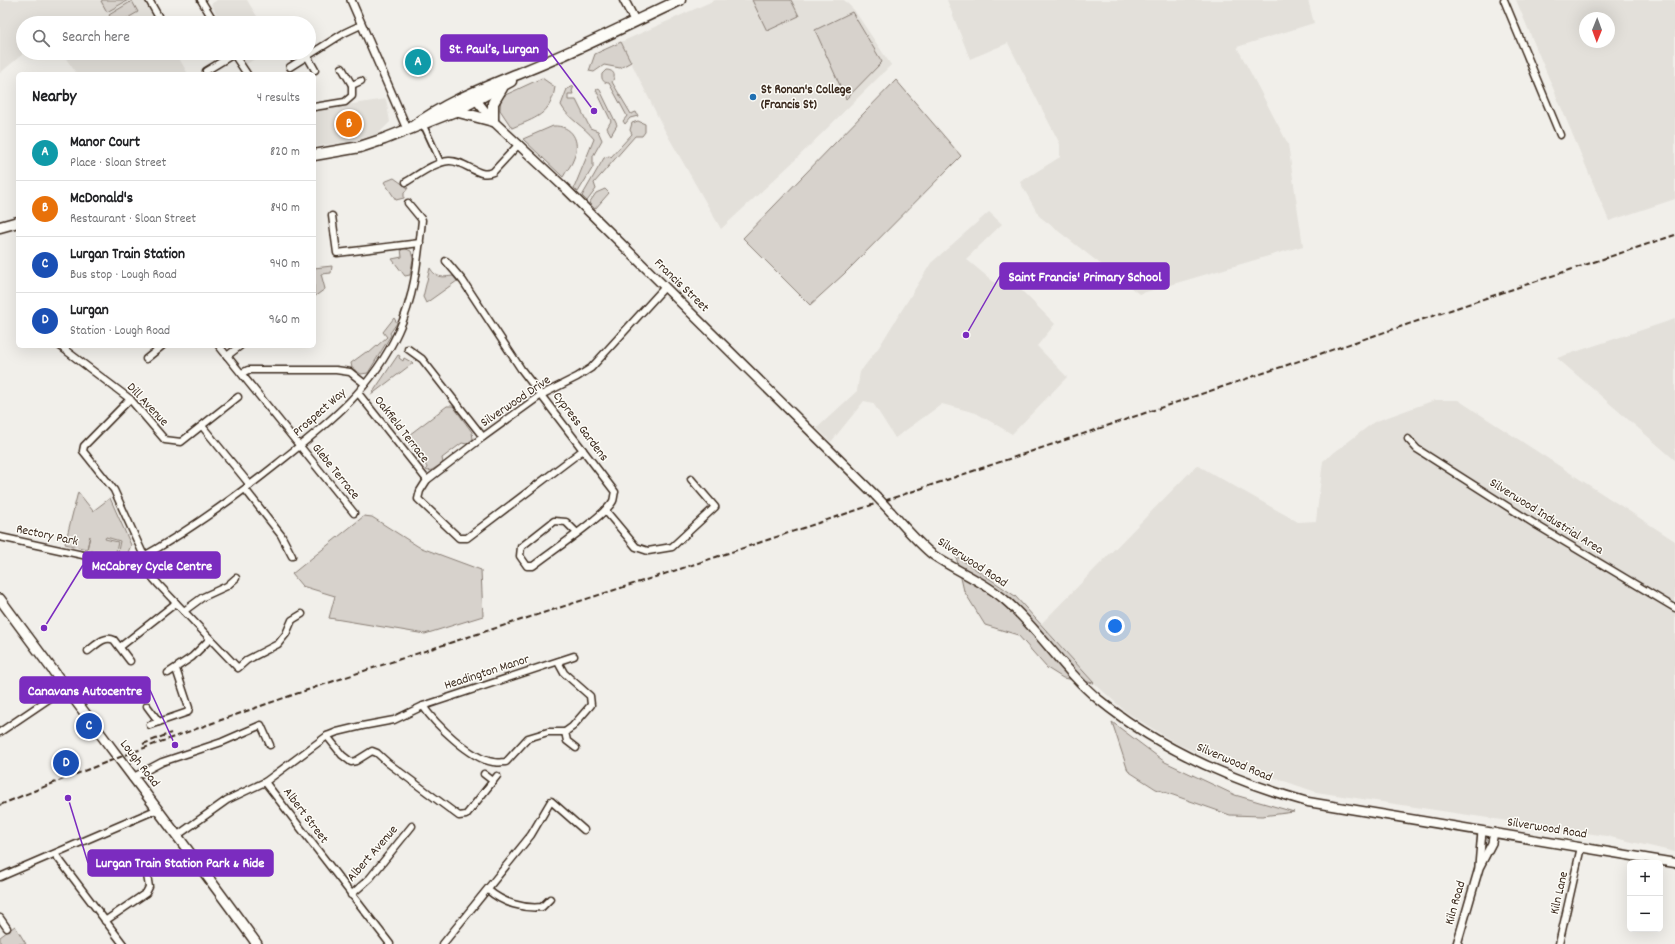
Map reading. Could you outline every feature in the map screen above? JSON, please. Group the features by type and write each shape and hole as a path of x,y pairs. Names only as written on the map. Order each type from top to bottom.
{"highway":[{"path":"409,128 455,111 474,97 526,71 680,0"},
{"path":"316,155 360,147 384,140 409,128 435,110 503,86 526,71"},
{"path":"455,111 493,121 493,103 503,86"},
{"path":"1,226 16,222"}],"main road":[{"path":"624,0 635,21"},
{"name":"Francis Street","path":"474,97 493,121 519,144 876,496"},
{"name":"Silverwood Road","path":"876,496 932,554 1005,600 1098,699 1142,730 1190,758 1265,790 1308,802 1675,863"},
{"name":"Lough Road","path":"0,599 132,778 178,835 257,944"}],"street":[{"path":"202,0 211,16"},
{"path":"350,0 409,128"},
{"path":"1504,0 1560,136"},
{"path":"151,1 158,16"},
{"path":"316,50 344,33 361,25"},
{"path":"206,71 223,60"},
{"path":"237,60 246,72"},
{"path":"290,67 301,60"},
{"path":"309,60 315,70"},
{"path":"316,107 345,102 352,96 352,86 342,68"},
{"path":"352,86 361,81"},
{"path":"423,124 441,163"},
{"path":"409,182 441,163 448,161 456,162 488,175 493,172 519,144"},
{"name":"Prospect Way","path":"144,556 245,489 334,418 365,384 390,349 399,330 414,289 422,220 408,202"},
{"path":"332,216 337,253 420,242"},
{"name":"Cypress Gardens","path":"446,261 463,281 521,369 615,492 613,501 605,510"},
{"name":"Silverwood Drive","path":"427,480 541,395 577,377 591,368 664,288"},
{"name":"Dill Avenue","path":"63,348 130,399 165,440 181,442 238,397"},
{"path":"146,359 160,348"},
{"name":"Glebe Terrace","path":"221,348 354,513"},
{"path":"228,356 238,348"},
{"path":"408,349 422,359 483,438"},
{"path":"242,373 248,370 336,370 350,372 365,384"},
{"name":"Oakfield Terrace","path":"358,393 427,480"},
{"path":"130,399 84,446 83,451 114,490 144,556"},
{"path":"202,426 250,485"},
{"name":"Silverwood Industrial Area","path":"1408,440 1417,449 1538,526 1675,608"},
{"path":"427,480 420,491 418,499 459,538 464,539 583,450"},
{"path":"577,533 566,522 554,521 521,547 520,556 527,566 533,566 577,533 605,510 636,547 648,552 672,547 714,508 714,505 691,479"},
{"path":"245,489 281,535 292,556"},
{"name":"Rectory Park","path":"0,536 115,562 123,563 137,560 144,556"},
{"path":"137,560 238,668 247,660 278,644 286,634 292,620 302,614"},
{"path":"184,611 202,597 227,586 236,578"},
{"path":"120,647 176,603"},
{"path":"88,651 106,638 114,640 130,661"},
{"path":"168,673 192,657 210,639"},
{"name":"Headington Manor","path":"265,782 328,736 337,732 394,720 423,706 574,656"},
{"path":"423,706 433,720 448,734 481,758 494,762 506,762 528,738 537,734 565,732 577,722 590,705 590,696 564,673 558,662"},
{"path":"150,725 188,712 189,708 176,669"},
{"path":"0,732 65,688"},
{"path":"147,706 159,722"},
{"path":"132,778 162,762 222,742 261,725 270,745"},
{"path":"565,732 567,741 576,748"},
{"path":"328,736 342,755 351,762 356,761 372,751 377,753 393,767 459,816 466,815 495,778 484,774"},
{"name":"Albert Street","path":"178,835 227,800 265,782 390,944"},
{"path":"443,944 531,835 552,801 584,830"},
{"path":"0,877 158,809"},
{"name":"Albert Avenue","path":"351,895 370,878 412,826"},
{"name":"Kiln Road","path":"1479,868 1482,831"},
{"name":"Kiln Road","path":"1457,944 1479,868 1492,843 1494,832"},
{"name":"Kiln Lane","path":"1559,944 1581,847"},
{"path":"55,854 123,944"},
{"path":"105,921 146,893 149,887 147,875"},
{"path":"488,890 511,903 531,908 542,907 550,899"},
{"path":"0,918 7,928"}],"shaded area":[{"path":"0,0 144,0 154,16 16,16 16,60 0,73"},
{"path":"128,0 107,12 101,1"},
{"path":"217,0 247,0 257,16 217,16 211,4"},
{"name":"St Ronan's College (Francis St)","path":"715,0 844,0 854,10 891,65 792,163 721,229 664,129 621,42"},
{"path":"752,0 791,0 799,16 767,31"},
{"path":"947,0 1308,0 1314,23 1237,47 1288,144 1303,246 1139,294 1039,216 1020,182 1060,157 1060,144 1008,43 970,59"},
{"path":"1516,0 1675,0 1675,199 1609,221"},
{"path":"132,1 138,12 131,16 109,15"},
{"path":"852,12 882,62 846,99 815,30"},
{"path":"621,42 631,62 620,68 604,65 594,72 589,71 595,54"},
{"path":"67,60 180,60 187,72 76,72"},
{"path":"242,60 253,60 245,65"},
{"path":"606,70 613,73 614,78 612,82 631,114 636,112 638,116 630,118 625,124 623,121 627,116 609,83 604,82 602,79 602,74"},
{"path":"542,78 555,87 550,104 546,110 535,118 512,128 500,110 501,97"},
{"path":"896,80 961,156 844,274 810,305 743,238"},
{"path":"574,86 572,91 573,94 568,94 568,100 576,100 590,128 598,131 602,140 593,156 593,167 578,192 574,188 594,139 568,115 561,105 567,89"},
{"path":"599,88 617,125 611,135 607,128 611,121 596,90"},
{"path":"386,99 390,122 378,134 352,141 316,147 316,110"},
{"path":"638,121 645,124 645,132 642,136 635,136 594,183 596,189 587,201 582,196 604,158 609,156 611,157 632,134 630,130 632,123"},
{"path":"553,126 560,126 570,131 575,140 576,152 572,163 563,177 523,139"},
{"path":"394,178 408,188 404,193 404,198 396,200 384,182"},
{"path":"605,189 609,193 595,209 589,203 596,193"},
{"path":"989,212 1002,224 966,259 995,283 1005,274 1055,324 1037,346 1067,377 1012,434 976,413 942,404 895,438 873,403 864,401 831,442 817,428 857,391 860,372 879,347 931,263"},
{"path":"404,248 411,251 413,259 410,275 405,276 392,259 402,257 401,249"},
{"path":"332,266 331,273 321,274 325,289 316,296 316,268"},
{"path":"430,268 437,276 453,276 457,281 426,303 423,297"},
{"path":"394,318 397,323 368,373 361,374 352,368 351,363 366,352 369,353 387,337 383,332"},
{"path":"1675,319 1675,460 1557,358"},
{"path":"398,355 403,361 404,358 413,363 371,395"},
{"path":"1435,400 1458,400 1675,541 1675,852 1606,836 1316,792 1246,768 1210,758 1177,744 1126,712 1094,683 1041,624 1197,465 1298,522 1316,521 1323,461 1374,422"},
{"path":"447,406 453,406 472,432 473,439 467,444 462,443 442,458 443,463 428,471 426,470 427,467 405,438"},
{"path":"78,492 93,511 110,498 131,545 127,555 117,556 120,541 106,537 105,539 118,542 115,556 65,544"},
{"path":"364,516 372,517 419,547 481,570 483,616 425,634 329,618 335,596 302,586 292,574"},
{"path":"956,556 1015,596 1094,683 1063,678 1047,668 1018,635 985,625 964,591"},
{"path":"1112,722 1165,762 1235,795 1294,812 1262,816 1230,815 1156,789 1128,771"},
{"path":"15,926 26,944 0,944 0,937"}],"railway":[{"path":"0,805 84,771 170,739 342,678 689,566 936,484 1675,235"},
{"path":"143,744 171,733"}],"place":[{"name":"Manor Court","path":"418,62"},
{"name":"St Ronan's College (Francis St)","path":"753,97"},
{"name":"St. Paul’s, Lurgan","path":"594,111"},
{"name":"McDonald's","path":"349,124"},
{"name":"Saint Francis' Primary School","path":"966,335"},
{"name":"McCabrey Cycle Centre","path":"44,628"},
{"name":"Lurgan Train Station","path":"89,726"},
{"name":"Canavans Autocentre","path":"175,745"},
{"name":"Lurgan","path":"66,763"},
{"name":"Lurgan Train Station Park & Ride","path":"68,798"}]}
